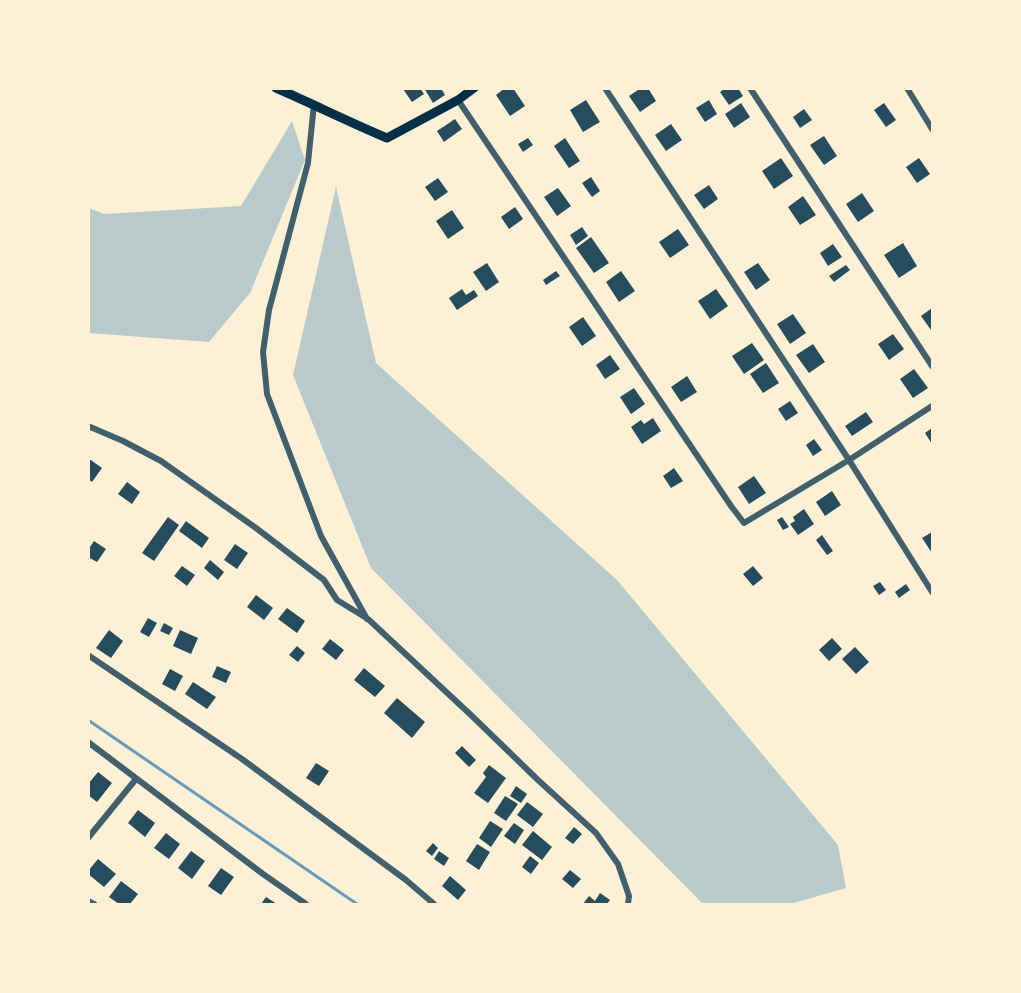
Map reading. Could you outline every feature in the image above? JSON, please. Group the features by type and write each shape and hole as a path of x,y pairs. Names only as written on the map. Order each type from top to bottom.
{"main road":[{"path":"276,88 387,138 458,100 474,88"}],"street":[{"path":"604,88 849,460 933,592"},
{"path":"750,88 933,366"},
{"path":"907,88 933,129"},
{"path":"458,100 744,523 933,406"},
{"path":"314,104 308,163 269,310 262,352 267,394 321,536 368,619"},
{"path":"88,426 161,461 256,528 324,580 337,600 368,619 596,833 618,864 629,896 628,904"},
{"path":"88,655 242,759 406,880 434,904"},
{"path":"88,742 306,904"},
{"path":"88,838 136,779"},
{"path":"88,901 94,904"}],"shaded area":[{"path":"292,121 305,160 250,293 209,342 89,333 89,208 104,214 241,206"},
{"path":"336,187 376,363 617,580 838,845 846,888 790,904 703,904 371,568 293,375"}],"building":[{"path":"420,88 424,94 412,102 403,89"},
{"path":"424,88 441,88 445,95 433,103"},
{"path":"505,88 513,88 525,106 510,116 496,95"},
{"path":"641,88 648,88 656,101 640,112 629,96"},
{"path":"725,88 738,88 743,96 729,105 720,92"},
{"path":"586,100 600,122 583,132 570,110"},
{"path":"709,100 717,114 705,122 696,108"},
{"path":"741,103 750,117 734,128 725,114"},
{"path":"884,103 896,120 886,127 874,110"},
{"path":"804,109 812,120 800,128 793,117"},
{"path":"455,119 462,129 444,142 437,131"},
{"path":"671,124 682,140 666,151 655,135"},
{"path":"824,136 837,156 824,165 810,145"},
{"path":"528,138 533,145 523,152 518,144"},
{"path":"565,138 580,161 569,168 554,146"},
{"path":"781,158 793,176 774,189 762,171"},
{"path":"919,158 930,174 917,183 906,167"},
{"path":"591,177 600,191 592,197 582,183"},
{"path":"438,178 448,192 435,201 425,187"},
{"path":"709,185 718,199 704,209 694,195"},
{"path":"558,188 571,206 557,216 544,197"},
{"path":"862,193 874,211 858,222 846,204"},
{"path":"803,196 816,215 800,225 788,207"},
{"path":"515,207 523,219 509,229 501,217"},
{"path":"452,210 464,228 448,239 436,221"},
{"path":"582,227 588,236 576,245 570,235"},
{"path":"678,229 689,245 670,258 659,242"},
{"path":"591,237 609,263 594,273 576,248"},
{"path":"903,243 917,266 899,278 884,255"},
{"path":"833,244 842,257 828,266 820,253"},
{"path":"487,263 499,282 486,291 473,272"},
{"path":"758,263 770,280 756,290 744,272"},
{"path":"846,265 850,270 834,282 829,276"},
{"path":"556,271 560,276 546,285 543,280"},
{"path":"621,271 635,291 619,302 606,282"},
{"path":"462,289 466,295 474,290 478,296 457,310 449,298"},
{"path":"716,289 728,306 710,319 698,301"},
{"path":"932,308 932,329 931,330 921,316"},
{"path":"793,314 806,333 790,344 777,324"},
{"path":"583,317 596,336 582,346 569,327"},
{"path":"893,334 904,349 889,360 878,344"},
{"path":"752,343 764,360 744,374 732,356"},
{"path":"813,344 825,362 809,373 796,355"},
{"path":"610,355 620,369 605,379 596,365"},
{"path":"766,363 779,383 763,393 750,374"},
{"path":"914,369 928,388 913,398 900,379"},
{"path":"687,376 697,392 681,402 671,387"},
{"path":"634,388 645,404 631,414 620,397"},
{"path":"790,401 798,413 786,421 778,409"},
{"path":"866,412 873,422 852,436 845,426"},
{"path":"653,418 661,431 642,444 631,427 641,420 644,424"},
{"path":"932,428 932,444 925,433"},
{"path":"814,439 822,450 813,456 806,445"},
{"path":"88,458 102,468 92,482 88,479"},
{"path":"674,468 683,481 671,488 663,476"},
{"path":"754,476 766,493 749,504 738,487"},
{"path":"127,482 140,492 132,504 118,494"},
{"path":"832,491 841,505 825,516 816,502"},
{"path":"804,509 814,524 798,535 790,524 795,521 793,517"},
{"path":"168,517 179,525 154,561 142,553"},
{"path":"782,517 789,527 783,530 777,520"},
{"path":"186,521 209,538 202,548 179,531"},
{"path":"932,532 932,553 922,538"},
{"path":"822,535 833,551 827,555 816,540"},
{"path":"94,541 106,549 97,562 88,557 88,550"},
{"path":"235,544 248,553 237,569 224,560"},
{"path":"210,560 224,572 218,580 204,568"},
{"path":"182,566 195,575 187,586 174,576"},
{"path":"753,566 763,578 753,586 743,574"},
{"path":"880,582 886,590 879,595 873,586"},
{"path":"906,584 910,590 899,598 895,592"},
{"path":"256,595 273,608 264,620 247,607"},
{"path":"287,608 305,621 297,633 278,619"},
{"path":"148,618 157,623 149,637 140,632"},
{"path":"164,623 173,628 169,635 160,631"},
{"path":"109,630 123,641 111,658 96,648"},
{"path":"180,630 198,638 191,654 173,646"},
{"path":"832,638 842,649 829,661 819,650"},
{"path":"330,639 344,650 336,660 322,649"},
{"path":"297,646 305,653 298,662 289,655"},
{"path":"855,647 869,662 856,674 842,659"},
{"path":"217,666 231,672 226,683 212,677"},
{"path":"364,668 385,686 375,697 354,680"},
{"path":"170,669 183,676 175,691 162,684"},
{"path":"193,682 216,697 207,709 185,694"},
{"path":"397,698 425,722 412,738 384,713"},
{"path":"462,746 476,760 469,767 455,753"},
{"path":"316,763 329,771 319,786 306,778"},
{"path":"489,765 506,778 488,803 474,793 486,777 483,773"},
{"path":"98,772 112,783 97,802 88,795 88,784"},
{"path":"516,786 527,794 521,803 510,796"},
{"path":"505,796 518,804 506,821 494,813"},
{"path":"527,802 543,814 533,827 517,815"},
{"path":"138,810 155,823 145,837 128,823"},
{"path":"490,821 503,829 491,847 479,838"},
{"path":"514,823 524,830 515,844 504,836"},
{"path":"574,827 582,834 573,844 565,838"},
{"path":"533,831 552,847 542,860 522,845"},
{"path":"166,833 180,844 169,859 154,848"},
{"path":"433,843 438,848 432,856 426,851"},
{"path":"477,844 490,852 479,870 466,861"},
{"path":"191,851 205,861 192,879 178,868"},
{"path":"439,851 449,858 444,866 434,859"},
{"path":"530,856 539,863 531,874 522,867"},
{"path":"98,859 116,874 104,887 88,874"},
{"path":"221,868 234,877 221,895 208,886"},
{"path":"570,870 581,879 573,888 562,879"},
{"path":"450,876 466,890 458,900 442,886"},
{"path":"121,881 138,894 130,904 119,904 109,897"},
{"path":"600,893 610,900 607,904 583,904 589,896 595,901"},
{"path":"266,897 277,904 261,904"}],"waterway":[{"path":"88,720 357,904"}]}
